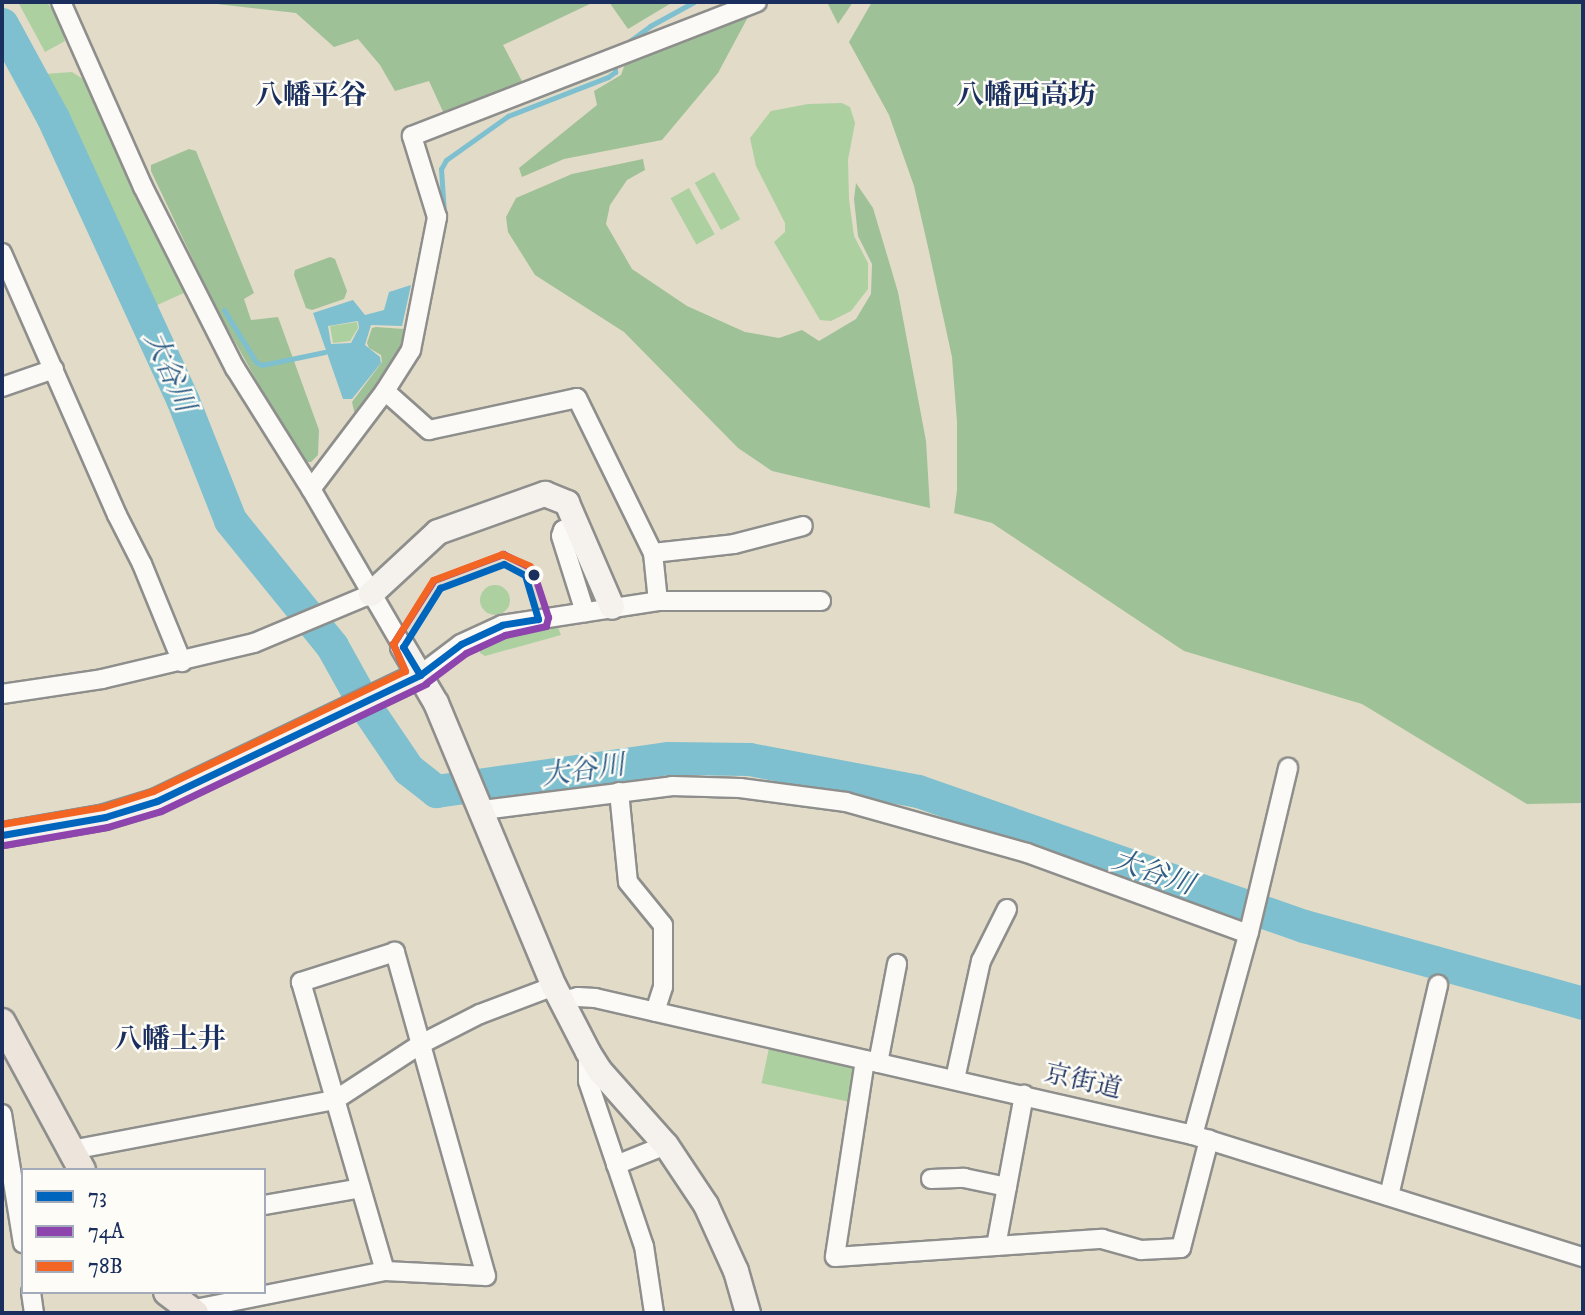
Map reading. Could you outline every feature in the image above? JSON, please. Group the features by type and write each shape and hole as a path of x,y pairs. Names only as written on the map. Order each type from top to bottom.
{"main road":[{"path":"5,1039 77,1160"},
{"path":"170,1294 193,1311"}],"street":[{"path":"61,2 143,187 235,368 311,489 436,703 558,993 588,1052 600,1071 666,1145 706,1205 722,1237 748,1313"},
{"path":"311,489 386,391 411,350 437,217 412,136 757,2"},
{"path":"2,253 117,514 142,564 181,662"},
{"path":"2,387 54,369"},
{"path":"386,391 429,430 577,398 653,553 658,601"},
{"path":"2,694 102,679 181,662 275,634 371,594 438,531 545,494 567,503 612,607"},
{"path":"578,524 564,530 561,536 585,612"},
{"path":"653,553 734,544 803,526"},
{"path":"2,835 105,817 157,801 420,675 461,644 502,625 658,601 821,601"},
{"path":"897,964 872,1062 835,1257 1102,1240 1141,1250 1181,1248 1201,1137 1277,803 1288,768"},
{"path":"482,807 672,786 740,788 846,802 1027,853 1249,933"},
{"path":"619,792 628,882 663,925 663,988 655,1012"},
{"path":"955,1079 981,961 1007,909"},
{"path":"193,1311 385,1271 486,1276 395,952 301,982 385,1271"},
{"path":"1389,1196 1438,985"},
{"name":"京街道","path":"335,1100 421,1044 480,1014 558,993 595,998 1201,1137 1583,1257"},
{"path":"588,1052 588,1081 644,1246 654,1313"},
{"path":"996,1246 1024,1095"},
{"path":"77,1160 335,1100"},
{"path":"2,1114 21,1231"},
{"path":"616,1164 666,1145"},
{"path":"931,1179 964,1178 1007,1187"},
{"path":"266,1205 361,1188"},
{"path":"31,1294 34,1313"}],"green space":[{"path":"18,2 47,2 59,20 65,41 45,52"},
{"path":"200,2 594,2 503,45 524,85 445,116 429,81 395,91 380,65 358,39 334,47 296,13"},
{"path":"609,2 673,2 628,29"},
{"path":"827,2 853,2 838,24"},
{"path":"872,2 1583,2 1583,803 1527,804 1362,704 1184,651 992,523 954,513 957,490 957,422 952,357 928,247 914,186 889,115 849,42"},
{"path":"748,17 718,73 662,140 564,159 522,177 519,168 597,105 594,91 621,75 625,64"},
{"path":"611,64 610,72 536,100 535,96"},
{"path":"72,72 86,81 186,292 153,307 44,74"},
{"path":"842,103 850,107 855,123 848,160 849,199 854,236 868,263 868,289 851,311 831,321 820,320 774,242 785,232 785,223 756,166 750,138 771,111 808,104"},
{"path":"189,149 196,151 254,293 244,299 251,320 278,317 319,430 318,455 311,462 307,462 277,417 215,306 151,171 151,165"},
{"path":"643,159 645,170 627,180 610,205 606,224 632,269 687,306 745,332 779,338 802,330 819,341 856,319 871,294 872,264 858,236 854,199 856,183 873,208 898,292 926,441 930,508 772,471 738,448 624,332 535,275 508,232 506,217 516,198 572,174"},
{"path":"714,172 740,219 721,230 695,183"},
{"path":"689,188 715,234 696,245 671,198"},
{"path":"330,257 335,259 347,291 344,299 312,310 306,308 294,275 295,270"},
{"path":"357,322 358,328 350,341 333,343 330,326"},
{"path":"372,328 404,329 403,344 359,415 355,415 352,402 382,362 381,355 369,348 367,343"},
{"path":"495,585 506,589 510,600 506,611 495,615 484,611 480,600 484,589"},
{"path":"557,625 561,635 485,656 480,653 480,644 510,632"},
{"path":"769,1048 855,1066 848,1102 762,1083"}],"water":[{"path":"411,285 402,326 371,325 365,345 380,357 381,363 352,399 343,399 313,313 353,300 365,315 384,310 389,292","holes":["358,321 359,328 351,343 331,344 328,326"]}],"waterway":[{"path":"620,48 650,26 694,2"},
{"name":"大谷川","path":"2,24 53,118 183,401 230,520 332,646 366,707 408,769 436,791 669,758 749,759 918,791 1304,926 1583,1003"},
{"path":"444,213 441,169 446,160 508,116 608,77 615,72 615,62"},
{"path":"224,310 256,362 262,365 325,352"}],"transit line":[{"name":"78B","path":"2,824 103,807 153,791 405,671 393,644 433,580 502,554 530,566"},
{"name":"74A","path":"405,671 393,644 434,580 503,554 532,568 548,617 546,626 505,635 466,653 426,683"},
{"name":"73","path":"504,564 525,575 538,619 502,625 461,644 420,675 403,647 440,588 504,564"},
{"name":"73","path":"2,835 105,817 157,801 420,675"},
{"name":"74A","path":"4,845 107,827 161,811 426,684"}],"district":[{"name":"八幡平谷","path":"311,96"},
{"name":"八幡西高坊","path":"1026,96"},
{"name":"八幡土井","path":"170,1040"}]}
